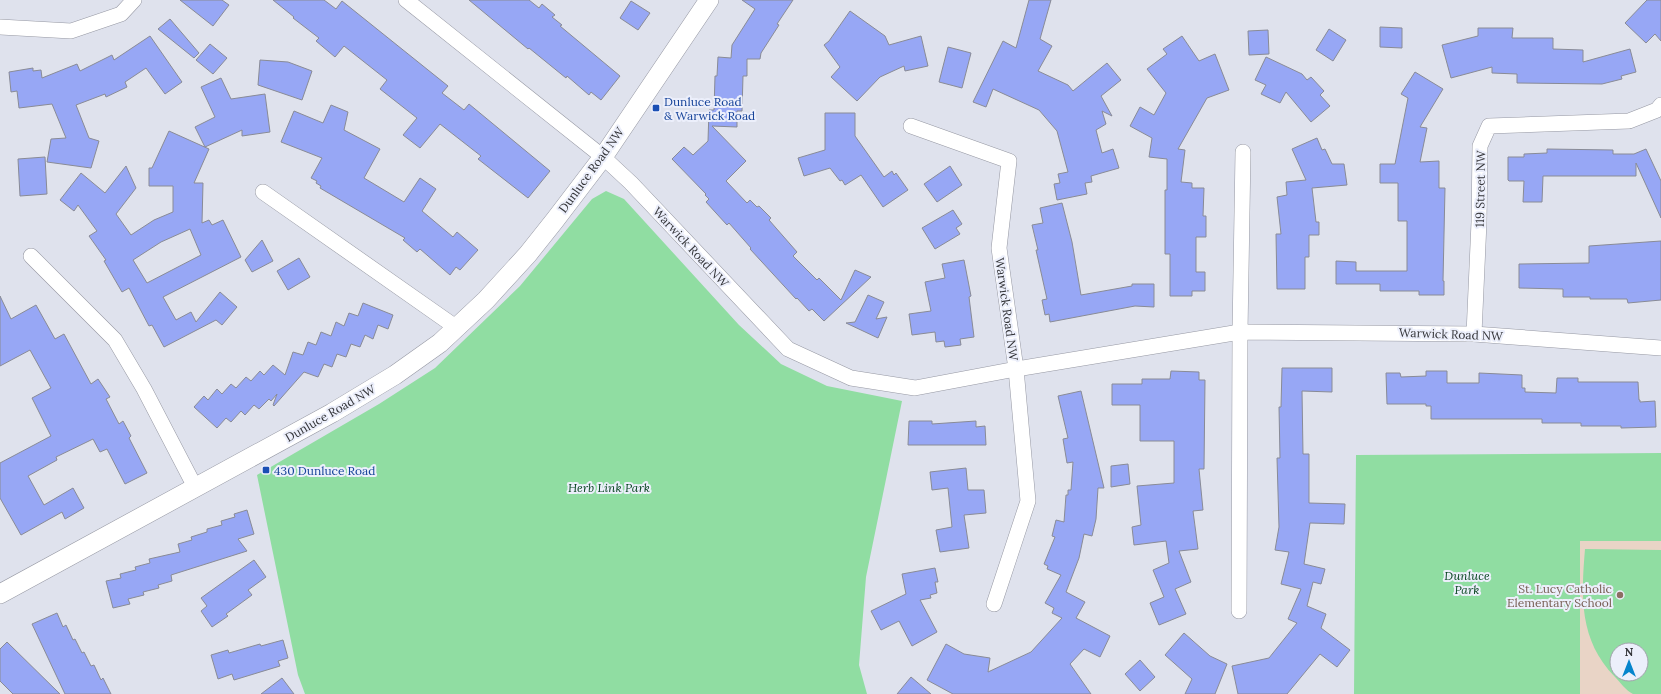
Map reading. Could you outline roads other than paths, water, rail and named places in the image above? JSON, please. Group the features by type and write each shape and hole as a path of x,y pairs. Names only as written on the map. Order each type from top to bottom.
{"street":[{"path":"0,27 71,31 121,14 134,0"},
{"name":"Warwick Road NW","path":"406,0 603,157 631,183 788,349 850,378 915,388 1016,369 1240,332 1474,334 1661,348"},
{"name":"Dunluce Road NW","path":"1,589 332,413 365,394 406,367 457,328 486,300 528,254 603,157 709,0"},
{"name":"119 Street NW","path":"1474,334 1479,222 1480,146 1489,126 1629,121 1657,110 1661,105"},
{"name":"Warwick Road NW","path":"910,126 1009,160 999,248 1016,369 1028,501 994,604"},
{"path":"1239,611 1240,332 1243,152"},
{"path":"263,192 457,328"},
{"path":"31,256 115,340 144,389 195,487"}],"place":[{"name":"Dunluce Road & Warwick Road","path":"656,108"},
{"name":"430 Dunluce Road","path":"266,470"},
{"name":"St. Lucy Catholic Elementary School","path":"1620,595"}],"park label":[{"name":"Herb Link Park","path":"609,487"},
{"name":"Dunluce Park","path":"1467,582"}]}
